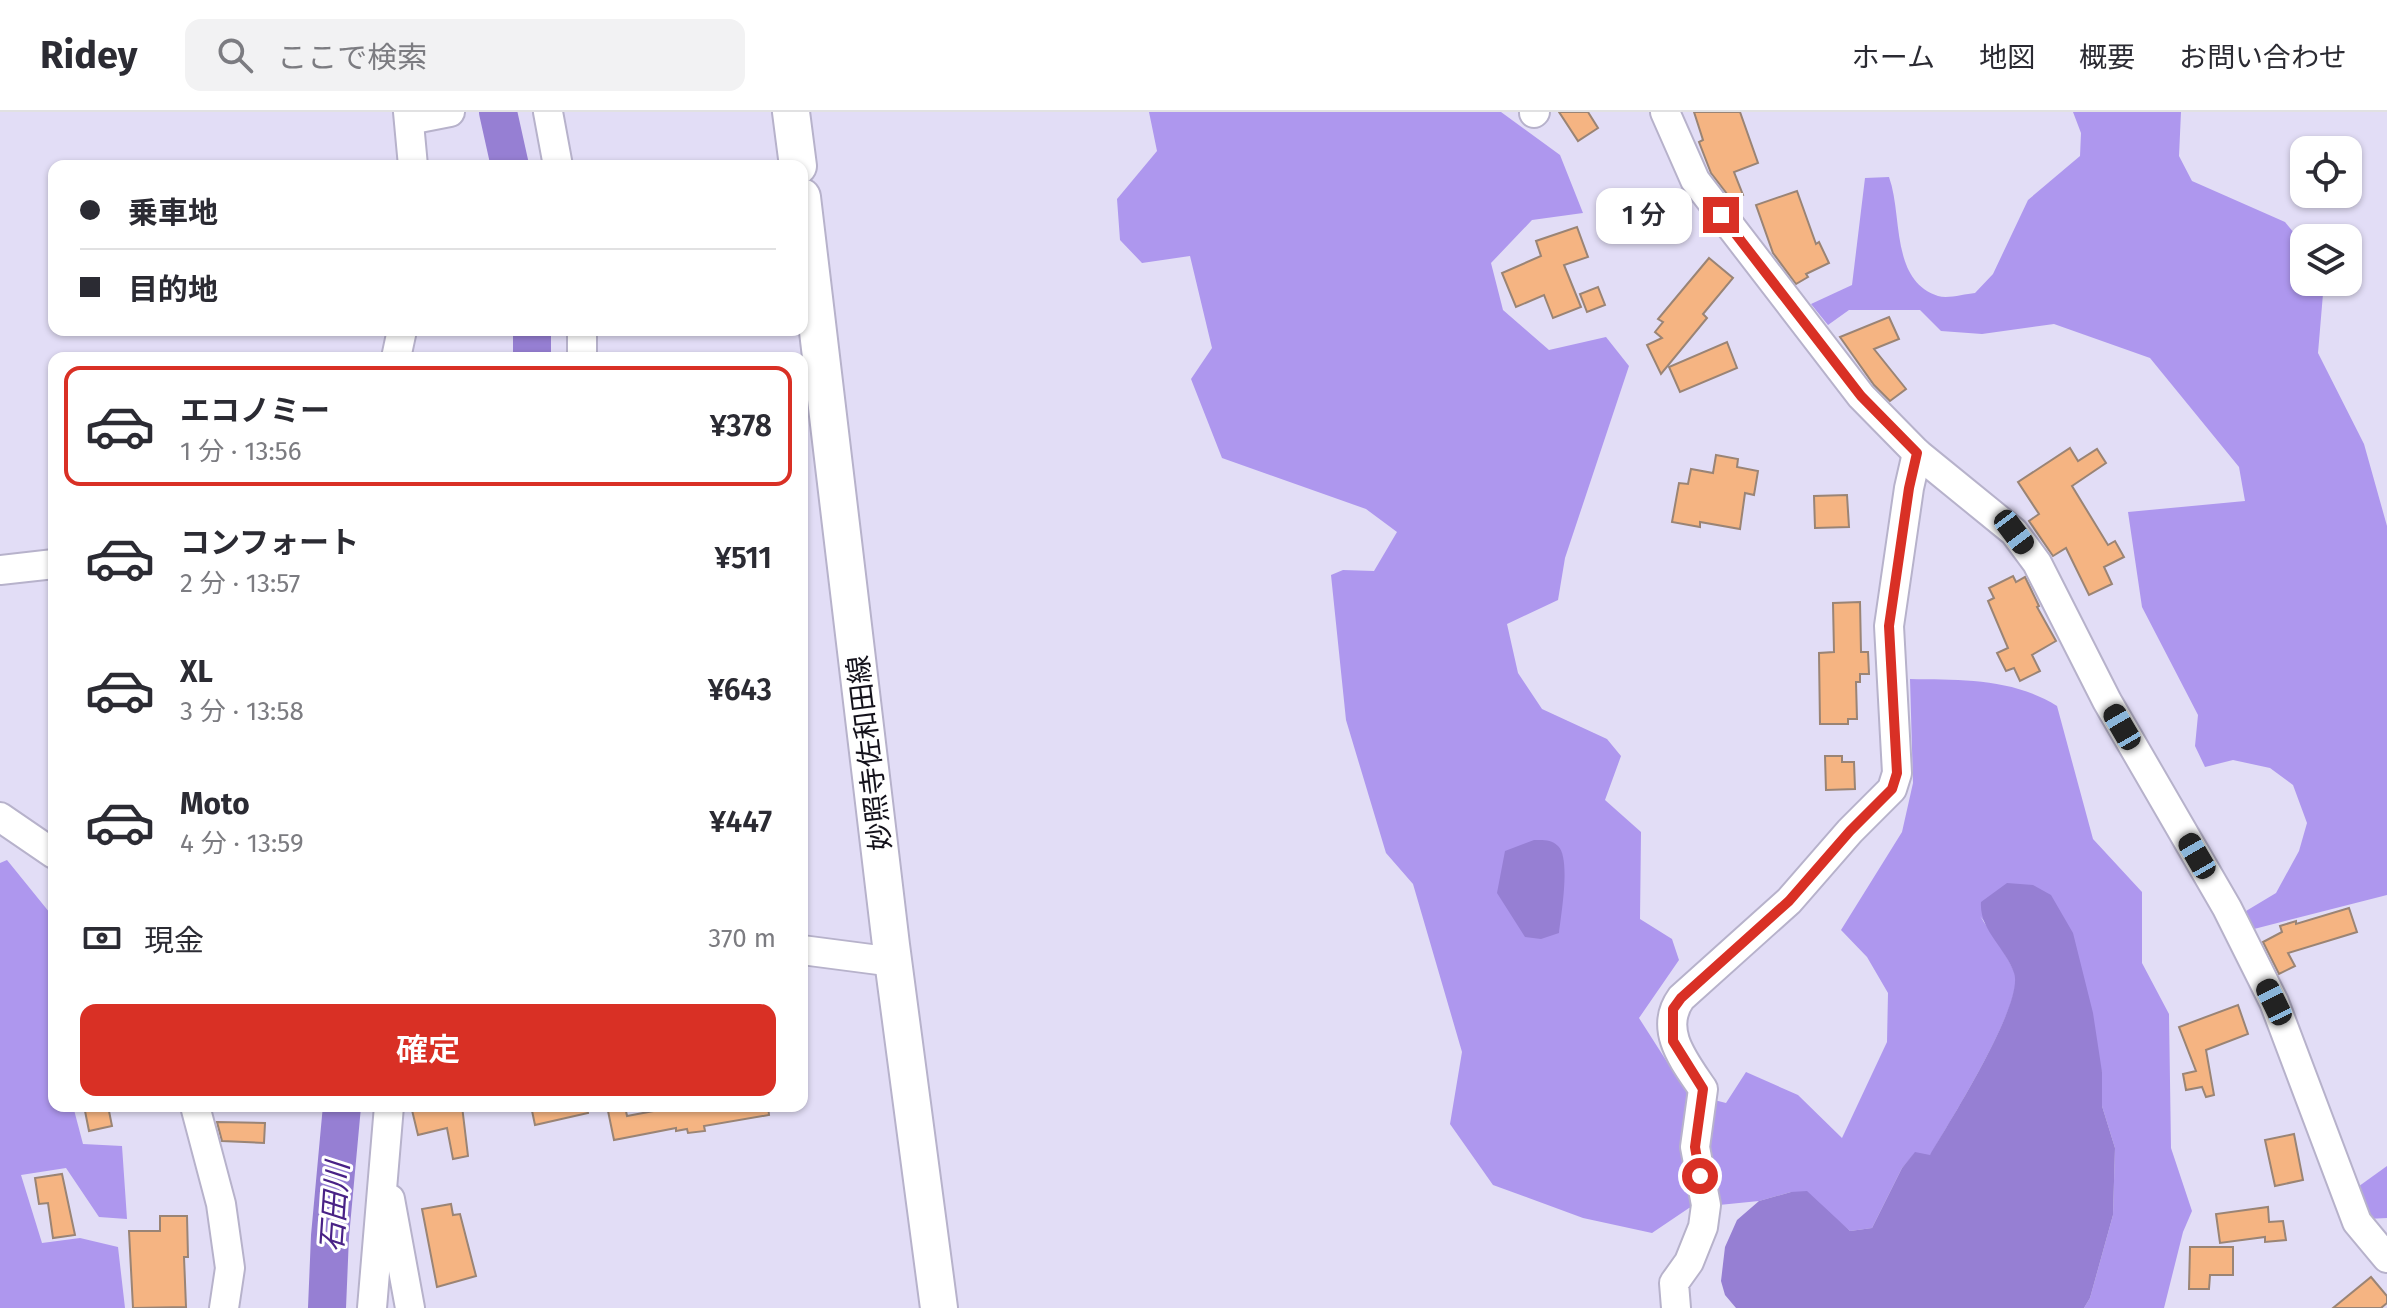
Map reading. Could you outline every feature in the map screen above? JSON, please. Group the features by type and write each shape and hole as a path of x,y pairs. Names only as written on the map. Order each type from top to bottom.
{"main road":[{"path":"791,112 797,160"},
{"name":"妙照寺佐和田線","path":"808,247 939,1308"}],"street":[{"path":"413,160 409,116 449,112"},
{"path":"548,112 557,160"},
{"path":"1665,112 1695,180 1861,396 1917,453 2014,532 2037,563 2107,701 2234,921 2274,1002 2357,1222 2387,1258"},
{"path":"1676,1308 1674,1283 1689,1262 1703,1227 1706,1205 1695,1147 1703,1089 1673,1041 1673,1009 1681,998 1789,901 1850,831 1892,789 1897,773 1889,626 1917,453"},
{"path":"0,570 48,565"},
{"path":"0,817 48,850"},
{"path":"808,951 894,962"},
{"path":"197,1112 221,1204 230,1268 224,1308"},
{"path":"372,1308 388,1112"},
{"path":"383,1166 410,1308"}],"shaded area":[{"path":"1149,112 1501,112 1560,155 1583,213 1532,220 1491,263 1503,310 1549,350 1606,337 1629,366 1565,558 1558,600 1507,624 1518,673 1542,709 1607,739 1621,756 1605,800 1641,832 1640,919 1672,939 1679,960 1639,1018 1687,1093 1726,1103 1746,1072 1798,1095 1842,1138 1887,1042 1888,993 1867,957 1841,930 1902,832 1913,783 1910,679 2004,685 2057,706 2093,839 2142,892 2142,963 2169,1014 2171,1148 2192,1211 2183,1232 2164,1308 2084,1308 2090,1298 2113,1215 2115,1148 2102,1106 2102,1072 1980,916 2015,974 2015,989 2008,1011 1983,1064 1930,1156 1915,1153 1902,1168 1872,1228 1850,1231 1830,1214 1791,1192 1759,1201 1689,1208 1652,1233 1583,1218 1493,1185 1450,1124 1462,1052 1413,884 1386,853 1346,720 1331,575 1343,570 1374,571 1397,532 1366,509 1222,458 1191,379 1212,348 1190,256 1142,263 1120,240 1117,199 1157,151"},
{"path":"2073,112 2181,112 2179,156 2192,181 2285,222 2290,228 2290,296 2323,296 2318,353 2364,444 2387,526 2387,895 2254,929 2246,911 2276,893 2299,851 2307,823 2293,785 2270,768 2233,760 2205,767 2195,746 2198,715 2142,607 2128,512 2245,501 2239,467 2150,358 2054,324 1982,334 1941,331 1920,310 1849,310 1828,325 1811,304 1852,285 1865,178 1889,177 1905,262 1923,288 1942,297 1975,293 1993,274 2028,200 2080,156 2081,133"},
{"path":"1534,840 1547,840 1558,846 1564,862 1559,933 1541,939 1525,937 1497,893 1505,851"},
{"path":"7,860 48,911 48,1112 75,1112 83,1144 122,1146 127,1219 99,1217 66,1168 21,1175 42,1243 80,1238 118,1247 125,1308 0,1308 0,863"},
{"path":"2007,883 2033,885 2051,895 2073,933 2093,1013 2102,1072 2102,1106 2115,1148 2113,1215 2090,1298 2084,1308 1736,1308 1725,1295 1721,1281 1725,1247 1737,1220 1759,1201 1807,1191 1850,1231 1872,1228 1902,1168 1915,1152 1930,1155 1983,1064 2008,1010 2014,988 2014,973 1988,930 1981,902"},
{"path":"2387,1166 2387,1218 2367,1219 2355,1189"}],"building":[{"path":"1559,112 1588,112 1598,128 1578,141"},
{"path":"1694,112 1740,112 1758,163 1734,172 1743,195 1731,199 1711,173 1699,142 1703,140"},
{"path":"1797,191 1816,244 1819,242 1829,263 1806,274 1808,277 1796,284 1773,253 1756,205"},
{"path":"1577,227 1588,257 1564,265 1581,307 1553,318 1544,295 1516,307 1502,273 1541,256 1536,241"},
{"path":"1709,258 1733,278 1703,314 1707,318 1661,374 1647,345 1662,338 1655,332 1663,322 1658,319"},
{"path":"1598,287 1605,305 1587,312 1580,294"},
{"path":"1889,317 1899,339 1874,349 1906,389 1890,401 1874,385 1840,337"},
{"path":"1727,342 1737,368 1680,392 1669,367"},
{"path":"2070,448 2078,461 2097,449 2106,463 2072,486 2108,545 2115,541 2124,557 2104,567 2112,584 2089,595 2066,548 2053,556 2029,521 2039,514 2018,482"},
{"path":"1716,455 1738,459 1737,467 1758,471 1754,495 1745,493 1740,529 1700,522 1700,527 1672,522 1679,483 1688,484 1691,469 1713,473"},
{"path":"1847,495 1849,527 1815,528 1814,496"},
{"path":"2013,576 2016,582 2025,577 2056,641 2032,655 2040,671 2020,681 2014,668 2006,671 1997,653 2008,648 1988,601 1994,598 1989,588"},
{"path":"1860,602 1861,652 1868,652 1869,674 1860,674 1860,682 1856,682 1857,719 1848,719 1848,724 1820,724 1819,653 1834,652 1833,603"},
{"path":"1825,756 1842,756 1842,762 1854,762 1855,789 1826,790"},
{"path":"2349,908 2357,932 2288,953 2295,966 2279,974 2263,942 2282,932 2280,926"},
{"path":"2238,1005 2248,1034 2206,1050 2214,1095 2206,1097 2202,1087 2186,1090 2183,1074 2196,1071 2179,1027"},
{"path":"85,1112 109,1112 112,1126 89,1131"},
{"path":"412,1112 463,1112 468,1156 453,1159 447,1128 418,1135"},
{"path":"532,1112 588,1112 588,1113 535,1125"},
{"path":"608,1112 626,1112 627,1116 648,1112 769,1112 769,1115 704,1126 705,1131 688,1133 687,1129 676,1131 676,1128 614,1140"},
{"path":"217,1122 265,1123 264,1143 222,1141"},
{"path":"2294,1134 2303,1180 2275,1186 2265,1140"},
{"path":"62,1174 75,1235 53,1238 48,1203 39,1204 35,1178"},
{"path":"451,1204 453,1215 460,1214 476,1276 437,1287 422,1209"},
{"path":"2268,1207 2269,1222 2283,1221 2286,1240 2265,1242 2265,1237 2220,1243 2216,1214"},
{"path":"160,1216 187,1216 188,1257 184,1257 186,1307 133,1308 129,1231 160,1231"},
{"path":"2190,1247 2233,1247 2233,1275 2210,1275 2209,1289 2189,1289"},
{"path":"2371,1277 2387,1296 2387,1303 2381,1308 2333,1308"}],"waterway":[{"name":"石田川","path":"498,112 509,160"},
{"name":"石田川","path":"532,336 532,352"},
{"name":"石田川","path":"327,1308 341,1112"}],"route":[{"path":"1700,1176 1695,1147 1703,1089 1673,1041 1673,1009 1681,998 1789,901 1850,831 1892,789 1897,773 1889,626 1917,453 1861,396 1721,215"}]}
